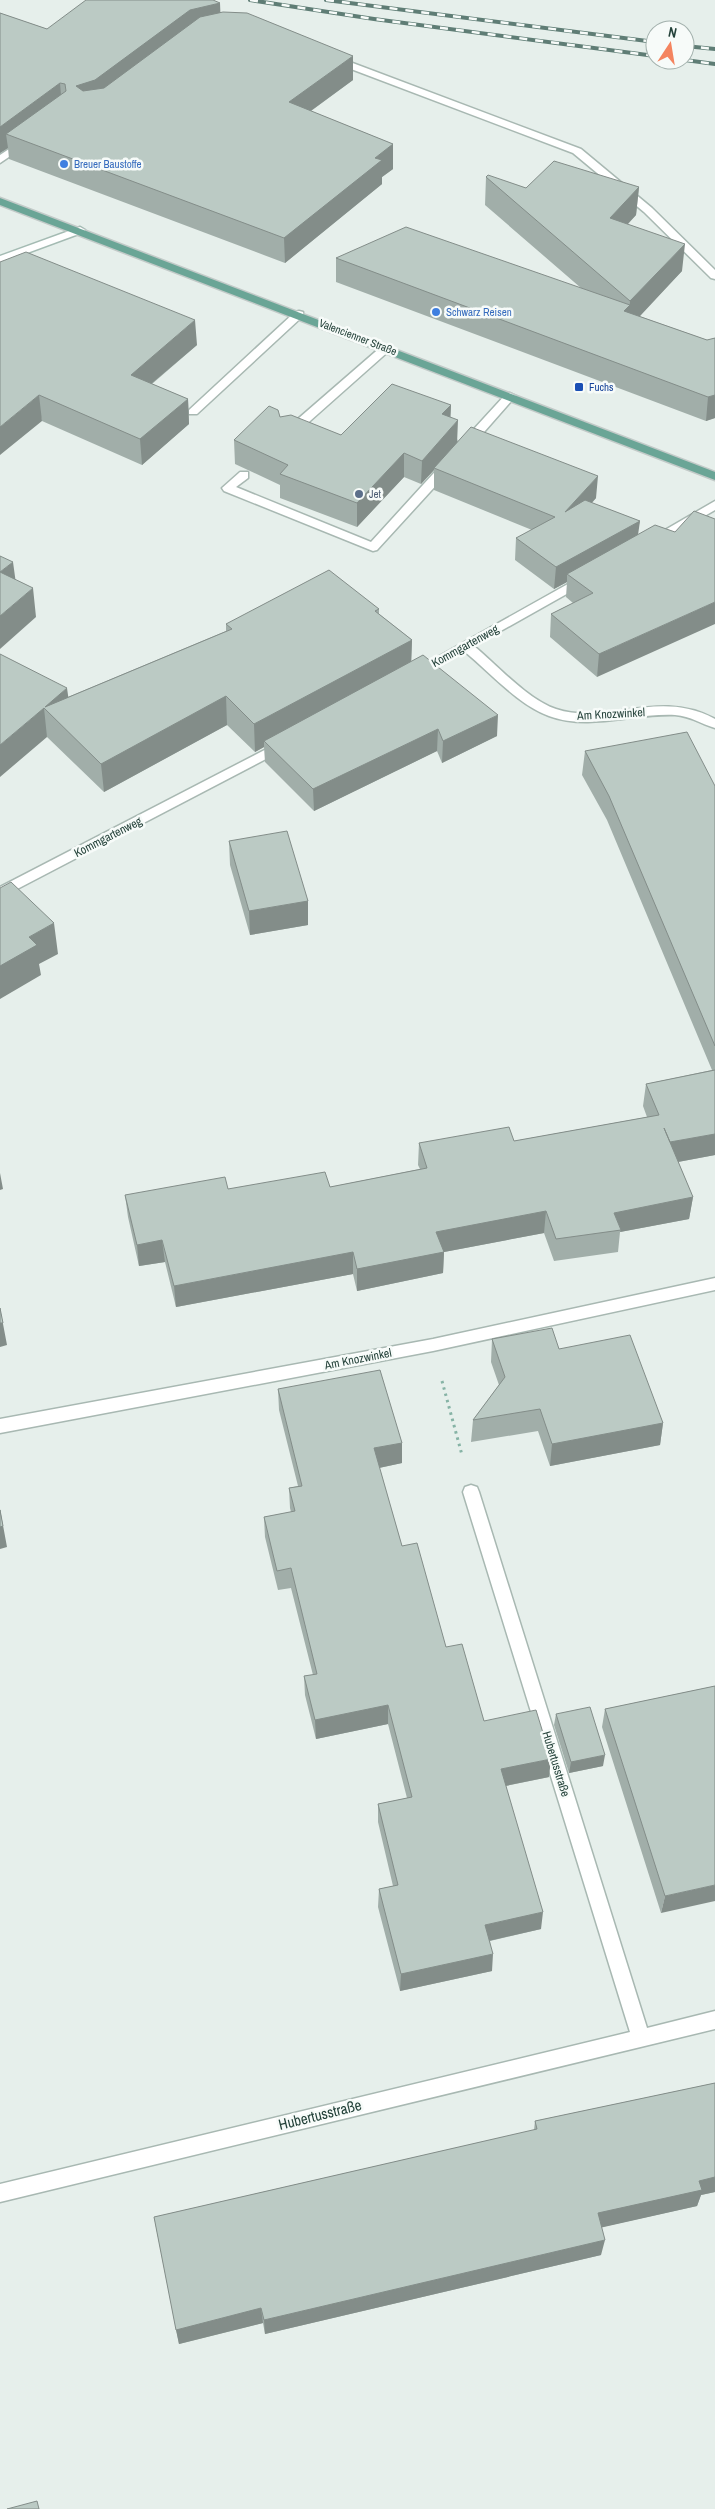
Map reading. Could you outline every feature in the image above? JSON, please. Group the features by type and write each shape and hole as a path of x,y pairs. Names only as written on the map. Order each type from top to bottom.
{"main road":[{"name":"Valencienner Straße","path":"0,202 80,230 715,476"}],"street":[{"path":"321,55 577,151 648,210 715,276"},
{"path":"0,160 32,136"},
{"path":"0,260 80,230"},
{"path":"193,412 299,314"},
{"path":"286,436 386,348"},
{"path":"244,474 228,488 373,547 510,396"},
{"path":"640,548 715,505"},
{"name":"Kommgartenweg","path":"406,678 596,572"},
{"name":"Am Knozwinkel","path":"466,646 536,703 553,712 575,717 602,717 668,710 684,711 692,712 715,724"},
{"name":"Kommgartenweg","path":"0,893 292,740"},
{"name":"Am Knozwinkel","path":"0,1426 432,1345 715,1284"},
{"name":"Hubertusstraße","path":"471,1492 641,2037"},
{"name":"Hubertusstraße","path":"0,2193 715,2020"}],"path":[{"path":"432,1345 471,1492"}],"building":[{"path":"86,0 213,0 220,3 190,10 95,80 76,86 83,91 104,88 200,17 223,12 247,13 353,56 289,102 393,144 375,158 382,160 284,238 6,134 66,91 65,84 60,83 0,127 0,13 47,29"},
{"path":"554,161 639,187 610,218 685,244 630,301 486,177 488,175 526,188"},
{"path":"406,227 630,305 624,311 707,340 715,338 715,395 708,397 336,258"},
{"path":"26,252 195,320 131,375 188,399 140,439 39,395 0,427 0,262"},
{"path":"392,384 451,405 442,414 458,420 422,461 404,453 357,503 280,474 288,465 234,440 269,406 278,410 280,417 291,415 341,435"},
{"path":"471,427 598,476 565,512 585,500 640,521 556,567 516,538 555,517 434,468"},
{"path":"694,511 715,519 715,602 599,654 551,614 593,593 567,574 655,525 675,532"},
{"path":"0,556 13,562 0,572"},
{"path":"329,570 379,609 375,611 412,640 254,724 226,696 101,764 44,708 0,745 0,654 67,688 45,707 232,629 226,624"},
{"path":"0,572 33,588 0,616"},
{"path":"423,655 498,715 443,741 438,729 313,789 264,741"},
{"path":"687,732 715,786 715,1046 609,796 585,751"},
{"path":"287,831 308,901 249,911 229,841"},
{"path":"11,882 54,923 29,937 37,945 0,966 0,888"},
{"path":"715,1070 715,1134 670,1142 664,1128 693,1197 614,1213 621,1230 556,1239 546,1211 436,1232 444,1252 357,1269 353,1252 174,1286 162,1240 137,1245 125,1195 225,1177 228,1189 325,1172 330,1187 427,1168 419,1143 509,1127 514,1141 659,1115 646,1084"},
{"path":"0,1308 3,1323 0,1323"},
{"path":"552,1328 559,1349 630,1335 663,1423 552,1444 540,1409 473,1420 505,1377 492,1339"},
{"path":"380,1370 402,1443 374,1448 402,1546 417,1543 446,1647 462,1644 484,1721 536,1710 551,1759 501,1769 543,1912 485,1925 493,1954 401,1974 379,1889 398,1885 378,1804 412,1797 388,1705 315,1720 304,1676 317,1674 291,1568 277,1571 264,1517 295,1511 289,1488 302,1486 278,1389"},
{"path":"0,1510 3,1526 0,1527"},
{"path":"715,1686 715,1885 665,1896 605,1709"},
{"path":"590,1707 605,1755 571,1762 556,1714"},
{"path":"715,2083 715,2177 699,2181 702,2190 598,2213 605,2240 264,2320 261,2308 176,2330 154,2217 537,2129 535,2121"},
{"path":"37,2501 39,2509 7,2509"}],"railway":[{"path":"250,0 374,19 645,55"},
{"path":"326,0 645,41"},
{"path":"695,47 715,49"},
{"path":"695,61 715,64"}],"place":[{"name":"Breuer Baustoffe","path":"64,164"},
{"name":"Schwarz Reisen","path":"436,312"},
{"name":"Fuchs","path":"579,387"},
{"name":"Jet","path":"359,494"}]}
